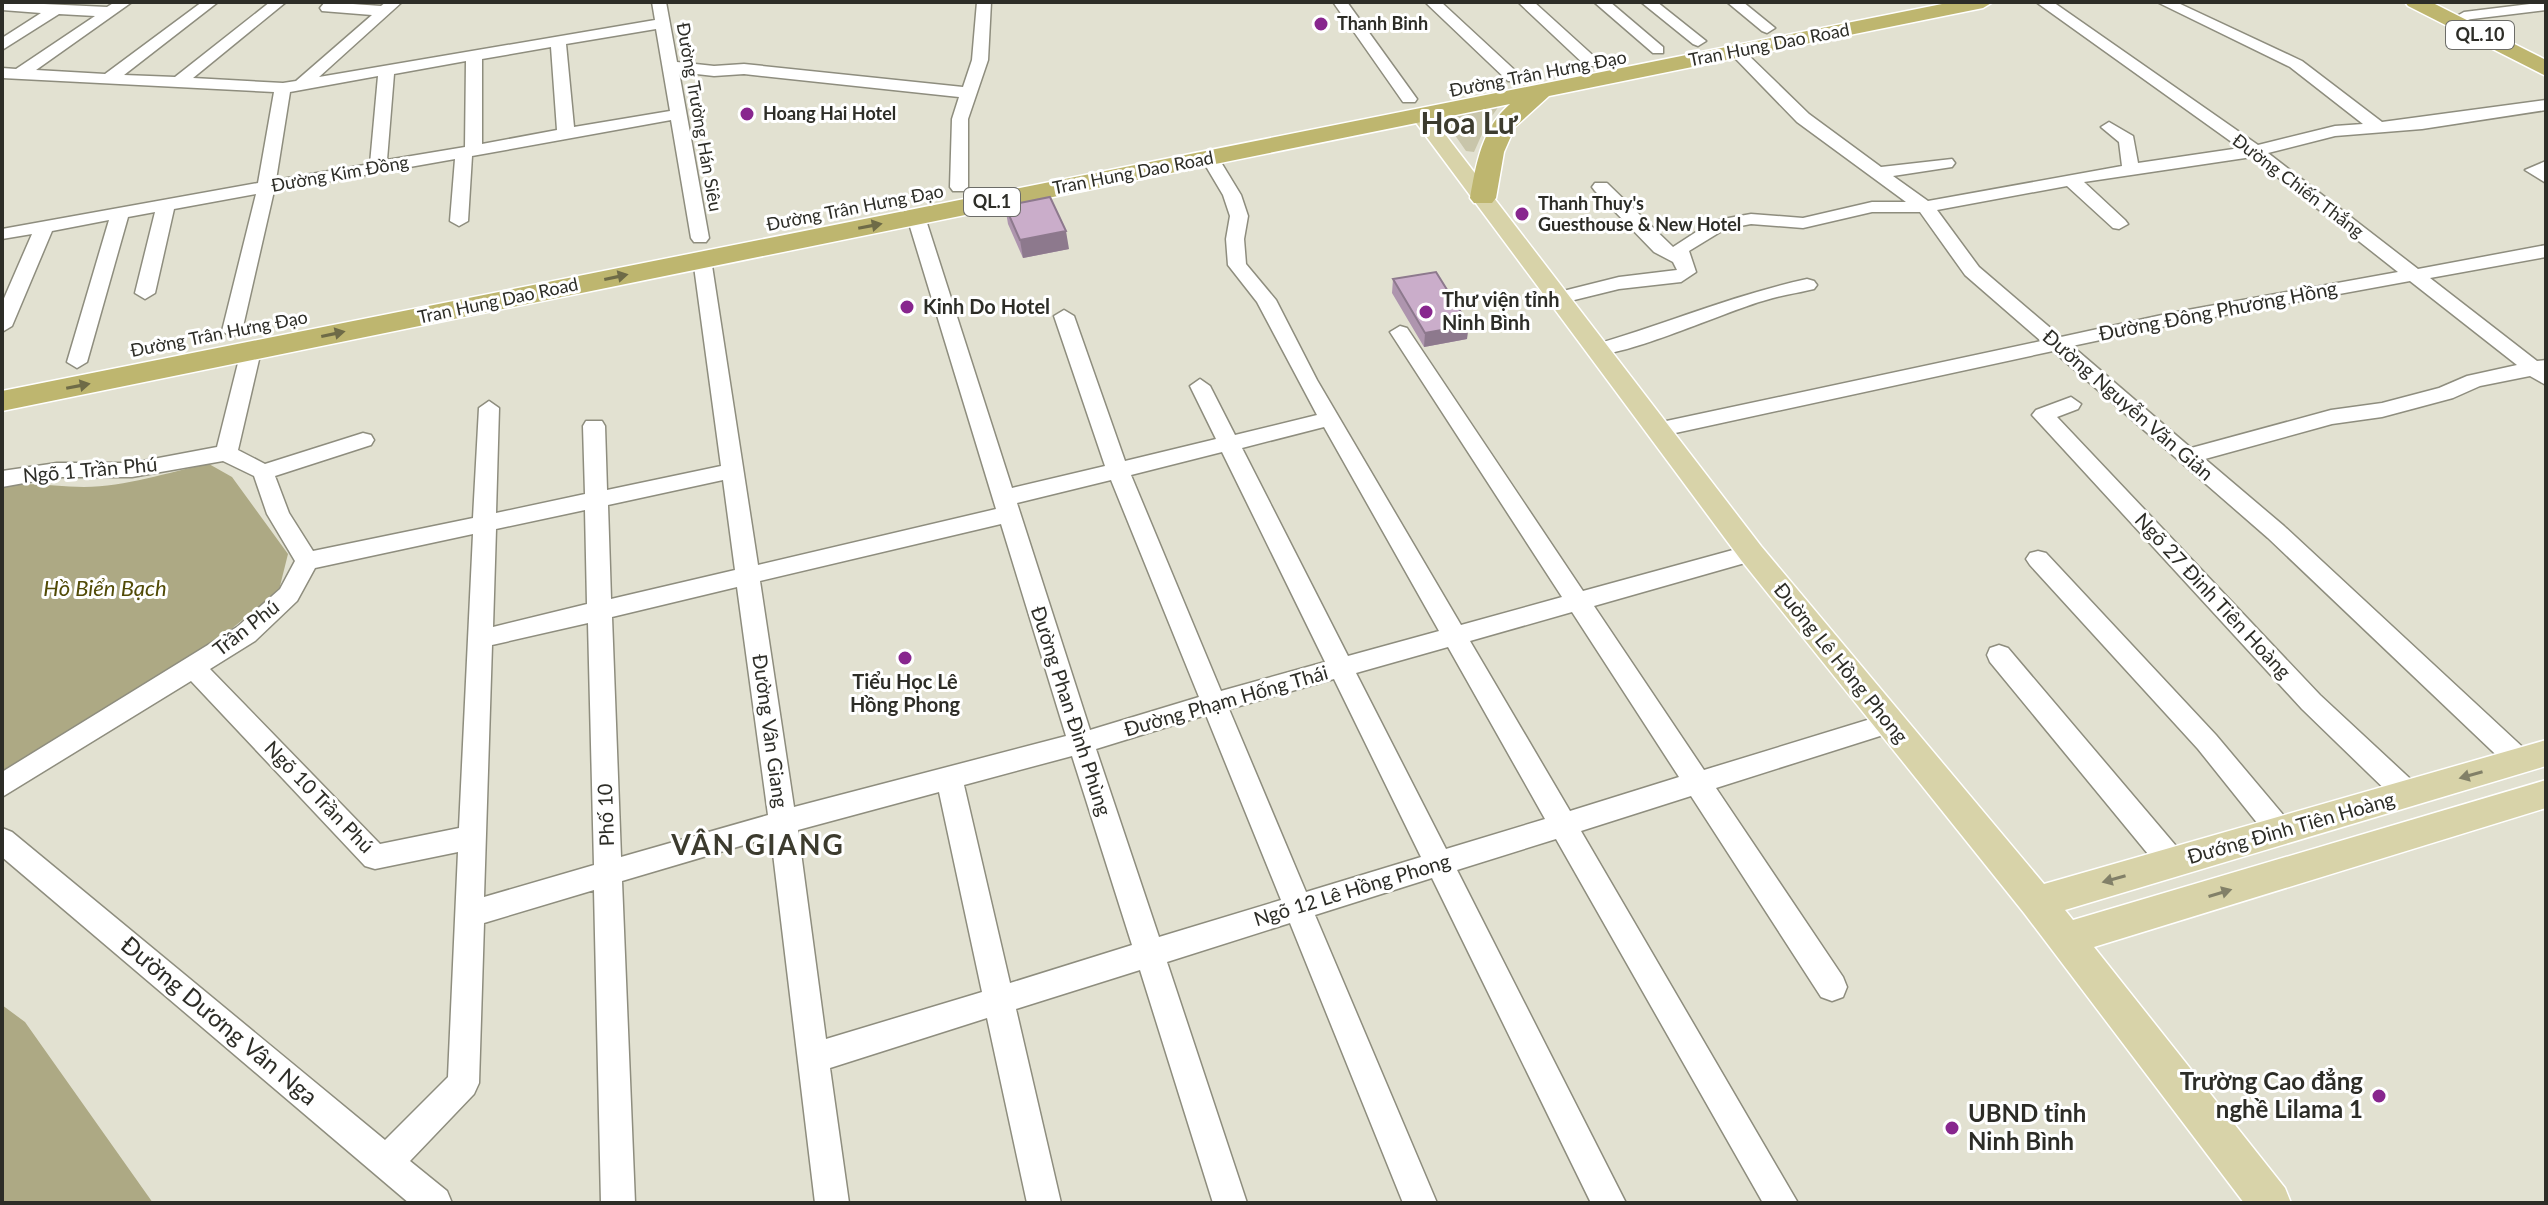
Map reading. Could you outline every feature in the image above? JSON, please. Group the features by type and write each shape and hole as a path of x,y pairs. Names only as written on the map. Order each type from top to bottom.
{"highway":[{"name":"Đường Trân Hưng Đạo","path":"701,249 959,187 1415,108 1514,78 1896,2"},
{"name":"Tran Hung Dao Road","path":"2,401 237,346 701,249 916,217 1210,158 1415,108 1551,90 1983,2"},
{"name":"QL.10","path":"2415,2 2546,69"},
{"name":"QL.10","path":"2438,2 2546,59"},
{"path":"1483,198 1489,164 1503,121 1521,104 1551,90"},
{"name":"Đường Trân Hưng Đạo","path":"2,377 77,362 237,346"}],"main road":[{"name":"Đuờng Lê Hồng Phong","path":"1415,108 1751,553 2037,902 2270,1203"},
{"name":"Đướng Đinh Tiên Hoàng","path":"2037,902 2533,757"},
{"name":"Đướng Đinh Tiên Hoàng","path":"2065,939 2546,794"}],"street":[{"path":"2,86 125,2"},
{"path":"108,79 211,2"},
{"path":"179,82 279,2"},
{"path":"334,2 327,8 390,7"},
{"name":"Đường Trường Hán Siêu","path":"659,2 701,249"},
{"path":"959,187 960,119 980,60 984,2"},
{"path":"1341,2 1415,108"},
{"path":"1432,2 1514,78"},
{"path":"1525,2 1592,63"},
{"path":"1601,2 1658,50"},
{"path":"1648,2 1698,41"},
{"path":"1734,2 1767,28"},
{"name":"Đường Chiến Thắng","path":"2043,2 2255,151 2542,371"},
{"path":"2164,2 2296,64 2378,127"},
{"path":"13,5 110,12"},
{"path":"2464,16 2546,6"},
{"path":"301,84 390,7"},
{"path":"2,45 56,9"},
{"path":"2,73 283,88 663,23"},
{"path":"558,40 566,134"},
{"name":"Đường Nguyễn Văn Giản","path":"1737,52 1803,118 1925,207 1972,271 2533,757"},
{"path":"459,221 468,151 474,54"},
{"path":"670,66 714,71 744,69 969,93"},
{"path":"378,167 387,69"},
{"path":"283,88 237,346 226,453 263,472 278,514 307,561 732,471"},
{"path":"1558,298 1619,283 1681,276 1687,272 1681,248 1719,225 1751,219 1803,223 1872,207 1925,207 2134,169 2255,151 2335,131 2546,105"},
{"name":"Đường Kim Đồng","path":"2,234 678,114"},
{"path":"2109,127 2127,140 2128,162 2134,169"},
{"path":"1210,158 1232,195 1239,216 1235,239 1237,265 1266,300 1330,419 1781,1203"},
{"path":"1876,173 1946,163"},
{"path":"2546,166 2534,170 2546,178"},
{"path":"2071,180 2119,224"},
{"path":"1601,187 1661,248 1682,259"},
{"path":"145,293 166,205"},
{"path":"77,362 120,213"},
{"name":"Đường Phan Đình Phùng","path":"916,217 1230,1203"},
{"path":"2,326 45,226"},
{"name":"Đường Vân Giang","path":"701,249 783,822 832,1203"},
{"name":"Đường Đông Phương Hồng","path":"1657,430 2056,344 2412,273 2546,251"},
{"path":"1597,350 1673,327 1760,295 1807,285"},
{"path":"1064,316 1118,471 1420,1203"},
{"path":"1400,332 1575,602 1832,987"},
{"path":"2187,456 2331,417 2382,410 2446,393 2474,381 2542,371"},
{"path":"1200,386 1609,1203"},
{"name":"Ngõ 27 Đinh Tiên Hoàng","path":"2071,404 2043,415 2311,702 2408,794"},
{"path":"386,1162 463,1083 489,408"},
{"path":"480,639 748,576 1006,506 1118,471 1330,419"},
{"name":"Phố 10","path":"594,426 618,1203"},
{"path":"263,472 363,440"},
{"name":"Ngõ 1 Trần Phú","path":"2,479 57,470 132,470 226,453"},
{"name":"Đường Phạm Hống Thái","path":"469,914 783,822 1081,743 1213,703 1751,553"},
{"path":"2038,559 2207,742 2280,831"},
{"name":"Trần Phú","path":"2,786 246,634 289,595 307,561"},
{"path":"1999,655 2172,862"},
{"name":"Ngõ 10 Trần Phú","path":"193,667 375,857 472,837"},
{"name":"Ngõ 12 Lê Hồng Phong","path":"814,1058 1890,723"},
{"path":"949,778 1044,1203"},
{"name":"Đường Dương Vân Nga","path":"2,840 435,1203"}],"shaded area":[{"path":"1499,106 1487,123 1474,152 1466,151 1443,118"}],"water":[{"name":"Hồ Biển Bạch","path":"209,464 232,477 288,554 279,590 218,640 2,771 2,486 100,486"},
{"path":"2,1005 25,1022 153,1203 2,1203"}],"building":[{"path":"1050,197 1066,231 1020,240 1005,206"},
{"path":"1436,272 1469,325 1425,333 1393,279"}],"place":[{"name":"Thanh Binh","path":"1321,24"},
{"name":"Hoang Hai Hotel","path":"747,114"},
{"name":"Thanh Thuy's Guesthouse & New Hotel","path":"1522,214"},
{"name":"Kinh Do Hotel","path":"907,307"},
{"name":"Thư viện tỉnh Ninh Bình","path":"1426,312"},
{"name":"Tiểu Học Lê Hồng Phong","path":"905,658"},
{"name":"Trường Cao đẳng nghề Lilama 1","path":"2379,1096"},
{"name":"UBND tỉnh Ninh Bình","path":"1952,1128"}],"district":[{"name":"Hoa Lư","path":"1469,124"},
{"name":"VÂN GIANG","path":"758,845"}]}
